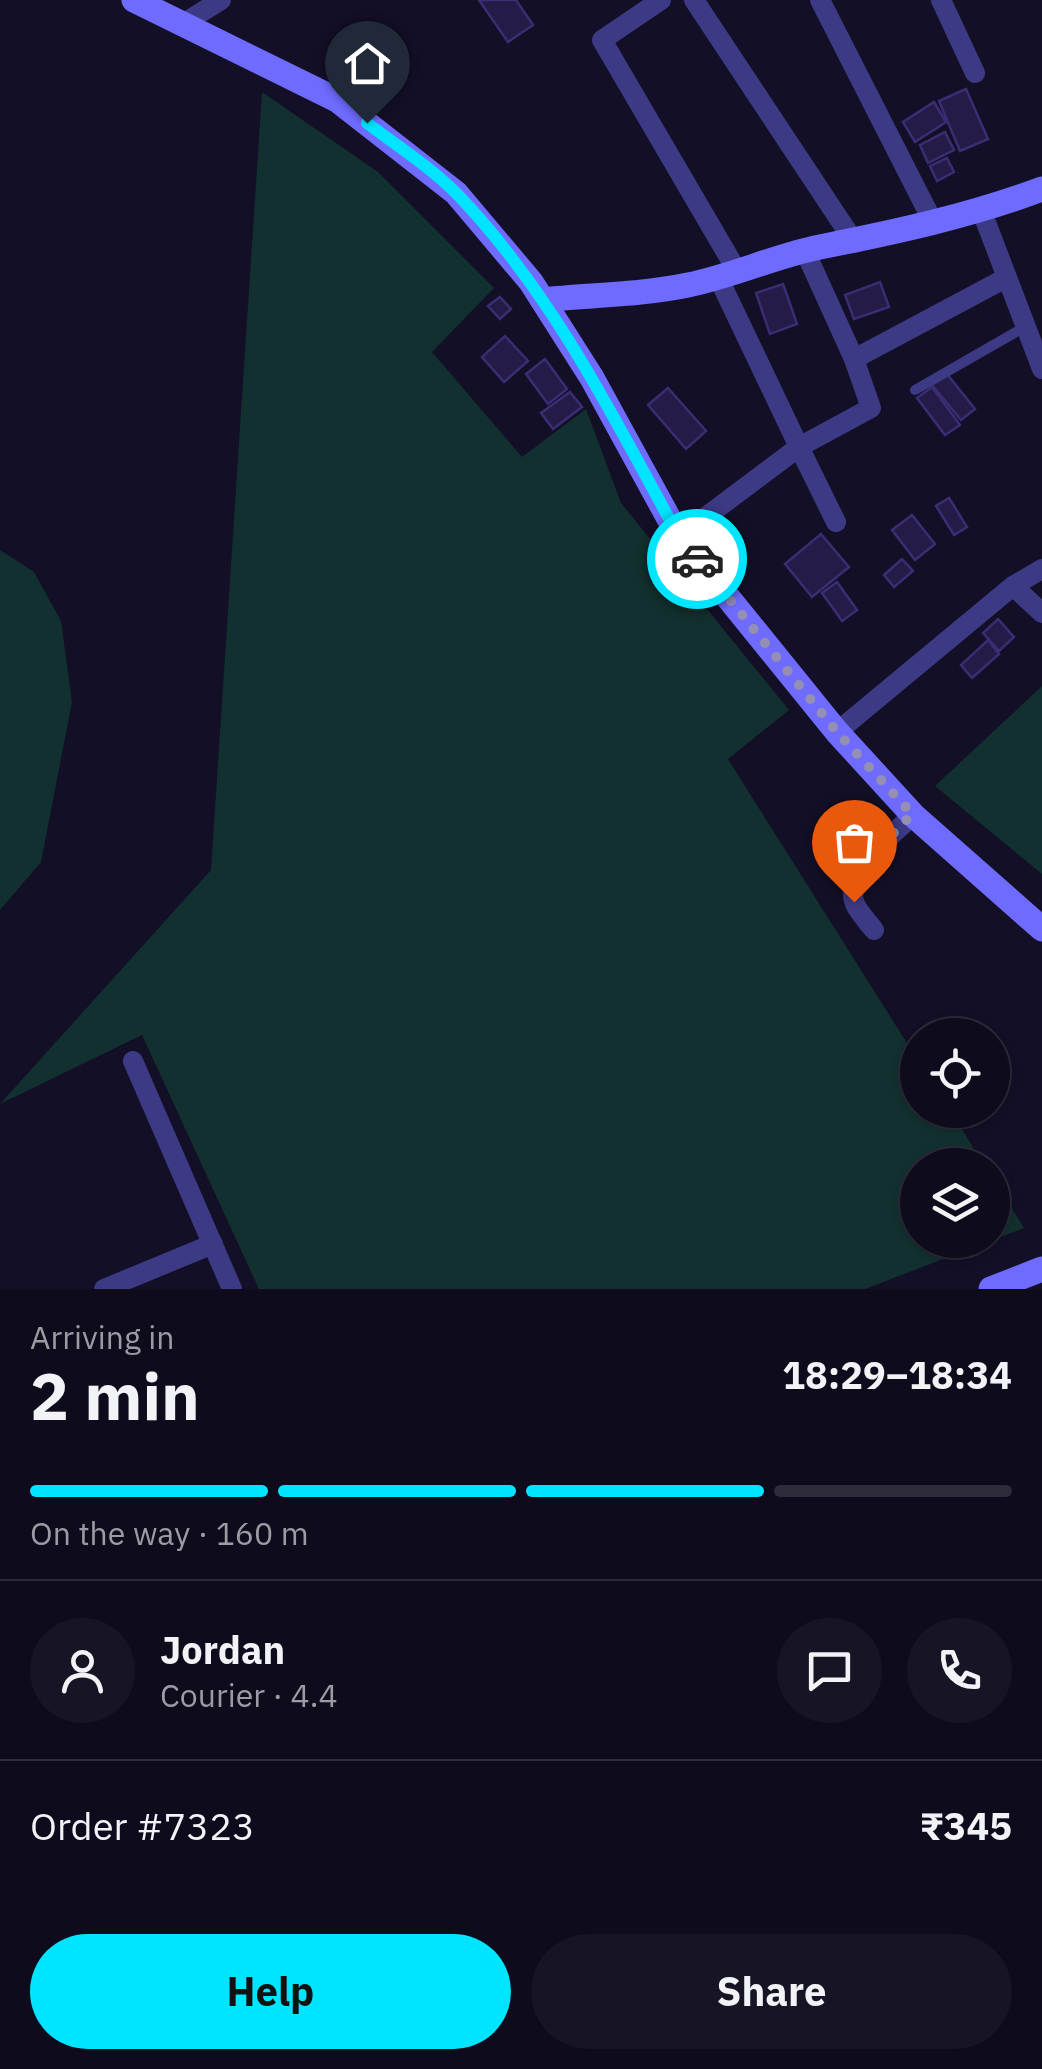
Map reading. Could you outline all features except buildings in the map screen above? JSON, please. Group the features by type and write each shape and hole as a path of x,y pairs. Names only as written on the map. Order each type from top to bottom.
{"main road":[{"path":"134,0 338,100 456,193 543,300 592,378 679,537 837,732 912,814 1042,929"},
{"path":"543,300 686,286 932,220 982,212 1042,189"},
{"path":"1000,1287 1042,1270"}],"street":[{"path":"181,25 221,0"},
{"path":"662,0 602,40 727,274 799,447 836,522"},
{"path":"694,0 856,243"},
{"path":"820,0 932,220"},
{"path":"940,0 974,73"},
{"path":"982,212 1004,279 1042,369"},
{"path":"679,537 799,447 871,408 854,359 806,252"},
{"path":"854,359 1004,279"},
{"path":"837,732 1013,586 1042,568"},
{"path":"1013,586 1042,613"},
{"path":"874,930 854,902 854,884 868,861 912,814"},
{"path":"133,1062 232,1289"},
{"path":"104,1289 213,1244"}],"lane":[{"path":"916,390 1023,328"}],"green space":[{"path":"262,92 378,172 494,288 432,352 522,457 586,409 621,503 789,710 728,759 900,1032 900,1128 961,1128 973,1148 900,1148 900,1258 946,1258 865,1289 259,1289 142,1035 0,1104 211,870"},
{"path":"0,550 34,572 61,621 72,702 41,862 0,910"},
{"path":"1042,686 1042,874 935,786"},
{"path":"1010,1205 1024,1228 1010,1233"}],"way so far":[{"path":"697,559 837,732 912,814 868,861 854,884 854,902"}],"route":[{"path":"367,123 456,193 531,282 592,378 679,537 697,559"}]}
